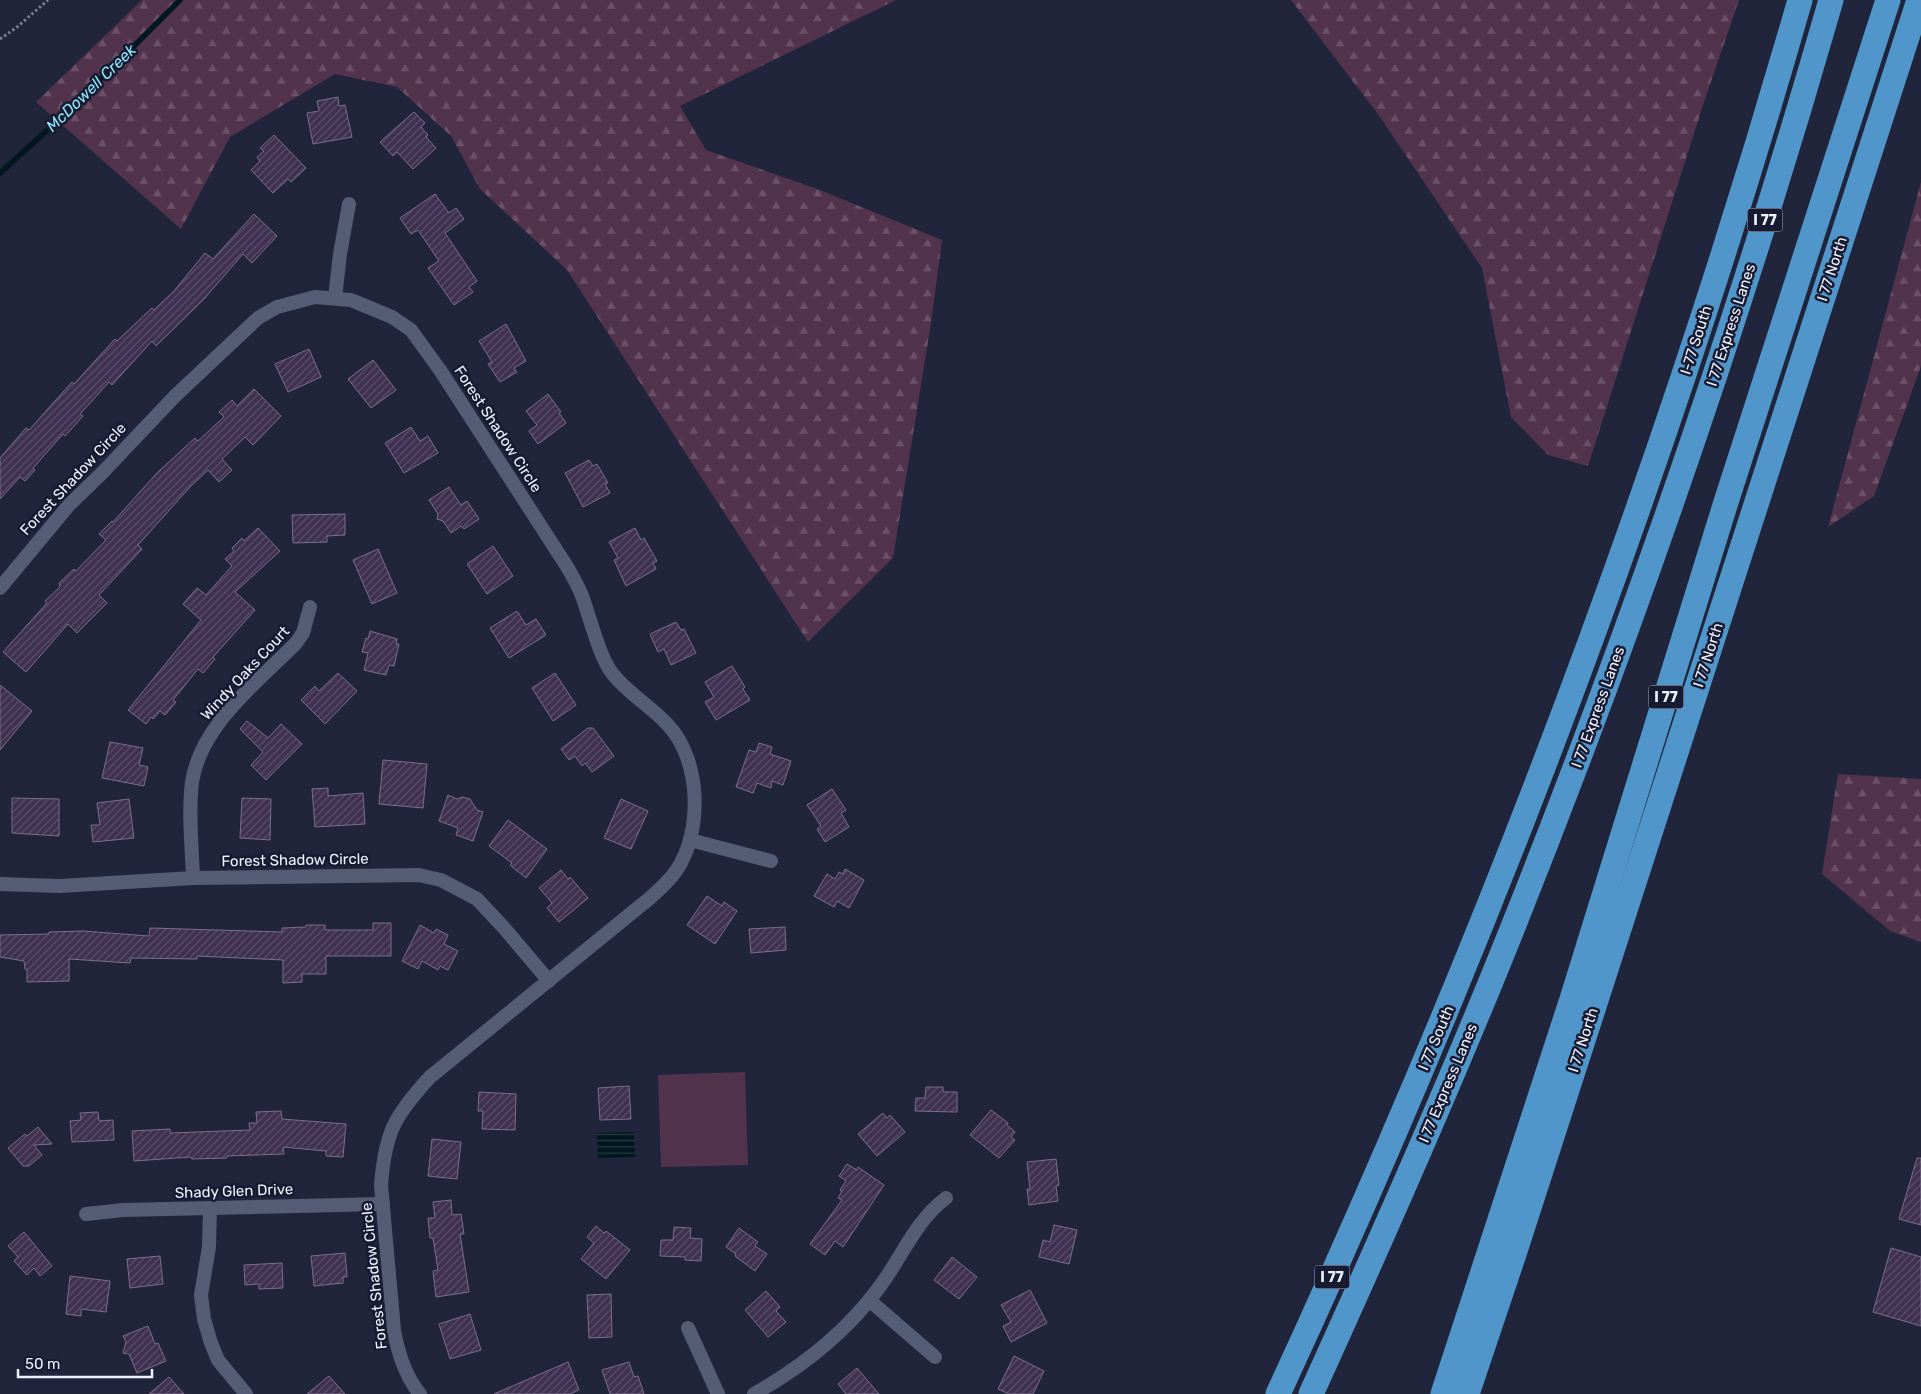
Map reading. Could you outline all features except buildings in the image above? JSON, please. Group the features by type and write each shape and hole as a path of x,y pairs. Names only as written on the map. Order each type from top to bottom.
{"highway":[{"name":"I-77 South","path":"1579,676 1664,438 1707,306 1800,0"},
{"name":"I 77 Express Lanes","path":"1311,1394 1411,1172 1512,930 1606,686 1694,439 1772,199 1831,0"},
{"name":"I 77","path":"1443,1394 1573,996 1726,502 1888,0"},
{"name":"I 77 North","path":"1467,1394 1518,1244 1919,0"},
{"path":"1579,676 1694,439"},
{"name":"I 77 South","path":"1278,1394 1339,1262 1435,1040 1485,920 1579,676"}],"street":[{"path":"335,298 340,254 349,204"},
{"name":"Forest Shadow Circle","path":"0,588 69,506 175,396 258,318 277,307 315,297 352,300 392,317 411,330 440,370 566,565 581,593 597,640 611,672 670,726 678,739 691,772 695,796 690,840 677,870 650,898 430,1077 405,1104 395,1121 387,1142 381,1184 394,1330 398,1352 414,1387 420,1394"},
{"name":"Windy Oaks Court","path":"193,878 192,783 197,761 208,738 219,722 300,638 308,620 310,607"},
{"path":"690,840 771,861"},
{"name":"Forest Shadow Circle","path":"0,884 60,886 193,878 419,875 441,880 477,899 549,981"},
{"path":"754,1394 783,1376 824,1345 869,1300 927,1215 946,1198"},
{"name":"Shady Glen Drive","path":"86,1214 123,1210 383,1204"},
{"path":"210,1208 209,1247 201,1295 204,1319 210,1343 218,1360 246,1394"},
{"path":"869,1300 935,1356"},
{"path":"688,1328 718,1394"}],"path":[{"path":"0,39 16,28 48,0"}],"green space":[{"path":"142,0 896,0 680,106 706,150 820,190 942,240 931,323 893,558 808,642 567,270 480,189 451,136 397,87 335,74 230,137 181,229 36,102"},
{"path":"1291,0 1739,0 1705,99 1588,466 1548,455 1511,417 1482,268 1380,117"},
{"path":"1921,182 1921,366 1874,496 1828,527"},
{"path":"1838,774 1921,779 1921,942 1890,931 1822,874"},
{"path":"745,1072 748,1165 661,1167 658,1075"}],"shaded area":[{"path":"634,1132 635,1157 598,1158 597,1133"}],"waterway":[{"name":"McDowell Creek","path":"0,173 73,107 180,0"}]}
